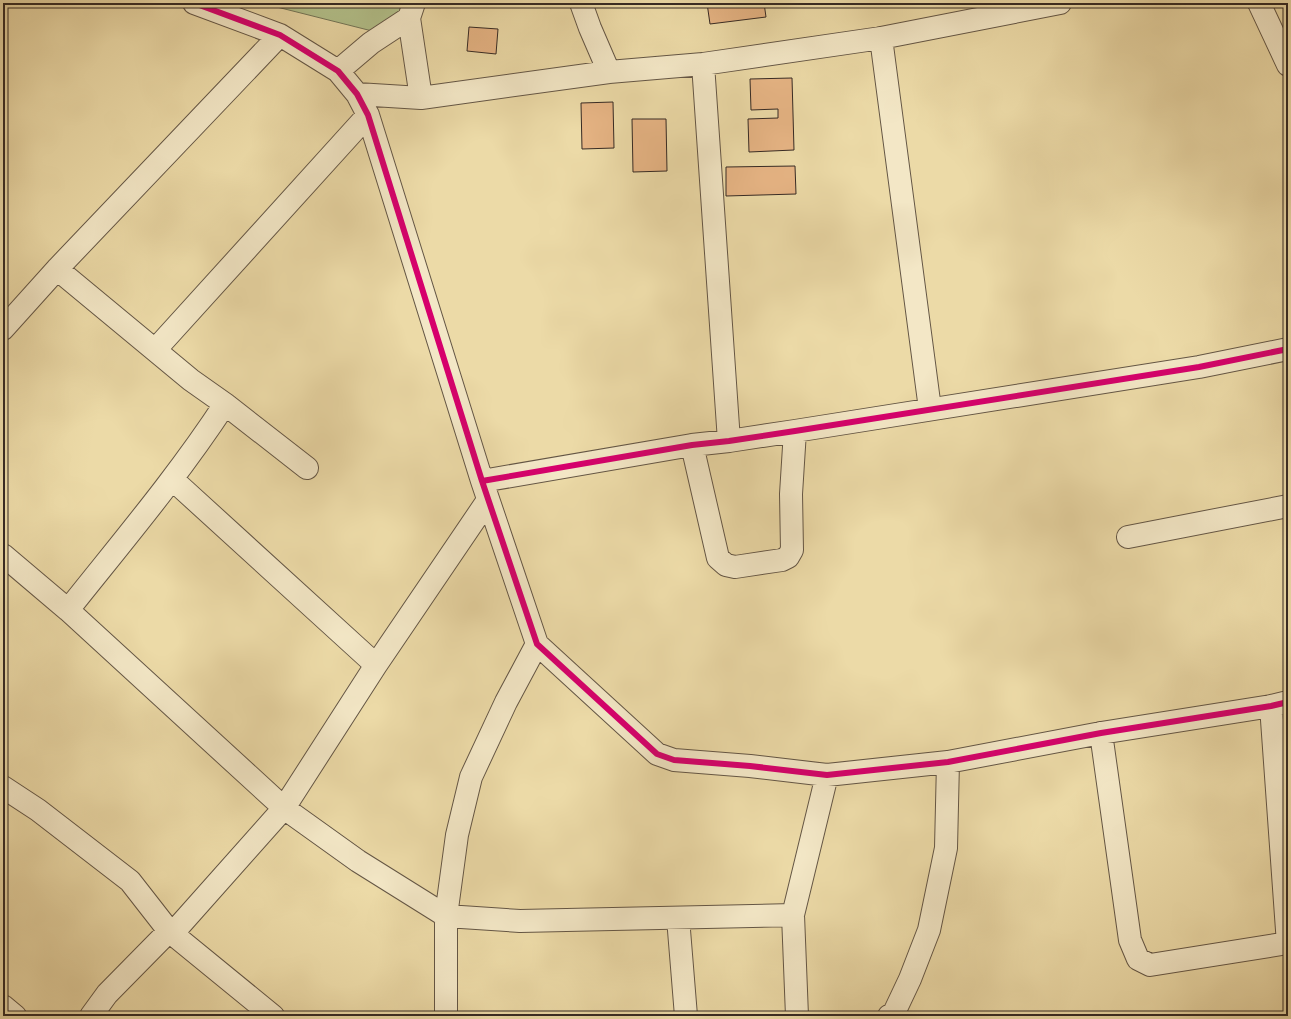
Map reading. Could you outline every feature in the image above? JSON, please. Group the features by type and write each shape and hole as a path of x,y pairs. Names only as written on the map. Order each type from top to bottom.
{"street":[{"path":"194,3 280,35 338,71 357,94 368,115 485,491 537,644 657,754 674,760 750,766 827,775 948,762 1101,733 1279,704 1288,943 1150,965 1138,959 1130,940 1101,733"},
{"path":"581,3 609,72"},
{"path":"357,94 422,98 609,72 703,64 881,38 1060,3"},
{"path":"1259,3 1288,65"},
{"path":"338,71 411,10"},
{"path":"411,10 422,98"},
{"path":"3,329 57,269 280,35"},
{"path":"881,38 930,409"},
{"path":"703,64 730,441"},
{"path":"155,350 368,115"},
{"path":"57,269 191,380 225,404 307,468"},
{"path":"91,1016 107,994 169,931 180,925 284,808 485,491 692,445 795,431 1199,367 1288,349"},
{"path":"68,610 172,479 206,433 225,404"},
{"path":"692,445 718,558 726,565 735,568 782,560 788,557 792,550 790,494 795,431"},
{"path":"172,479 376,665"},
{"path":"1128,536 1288,506"},
{"path":"3,555 68,610 284,808 358,861 446,916 520,921 793,915"},
{"path":"446,1016 446,916 457,835 471,777 506,702 537,644"},
{"path":"889,1016 893,1015 910,979 929,930 946,848 948,762"},
{"path":"797,1016 793,915 827,775"},
{"path":"3,786 38,810 130,881 169,931 273,1016"},
{"path":"678,918 686,1016"},
{"path":"3,1006 15,1016"}],"green space":[{"path":"261,3 403,3 392,36"}],"building":[{"path":"707,3 764,3 766,17 710,24"},
{"path":"469,27 498,29 496,54 467,51"},
{"path":"792,78 794,150 749,152 748,119 778,118 778,109 751,110 750,79"},
{"path":"613,102 614,148 582,149 581,103"},
{"path":"632,119 666,119 667,171 633,172"},
{"path":"795,166 796,194 726,196 726,167"}],"cycle path":[{"path":"194,3 280,35 338,71 357,94 368,115 482,481 692,445 795,431 1199,367 1288,349"},
{"path":"482,481 537,644 657,754 674,760 750,766 827,775 948,762 1101,733 1288,702"}]}
